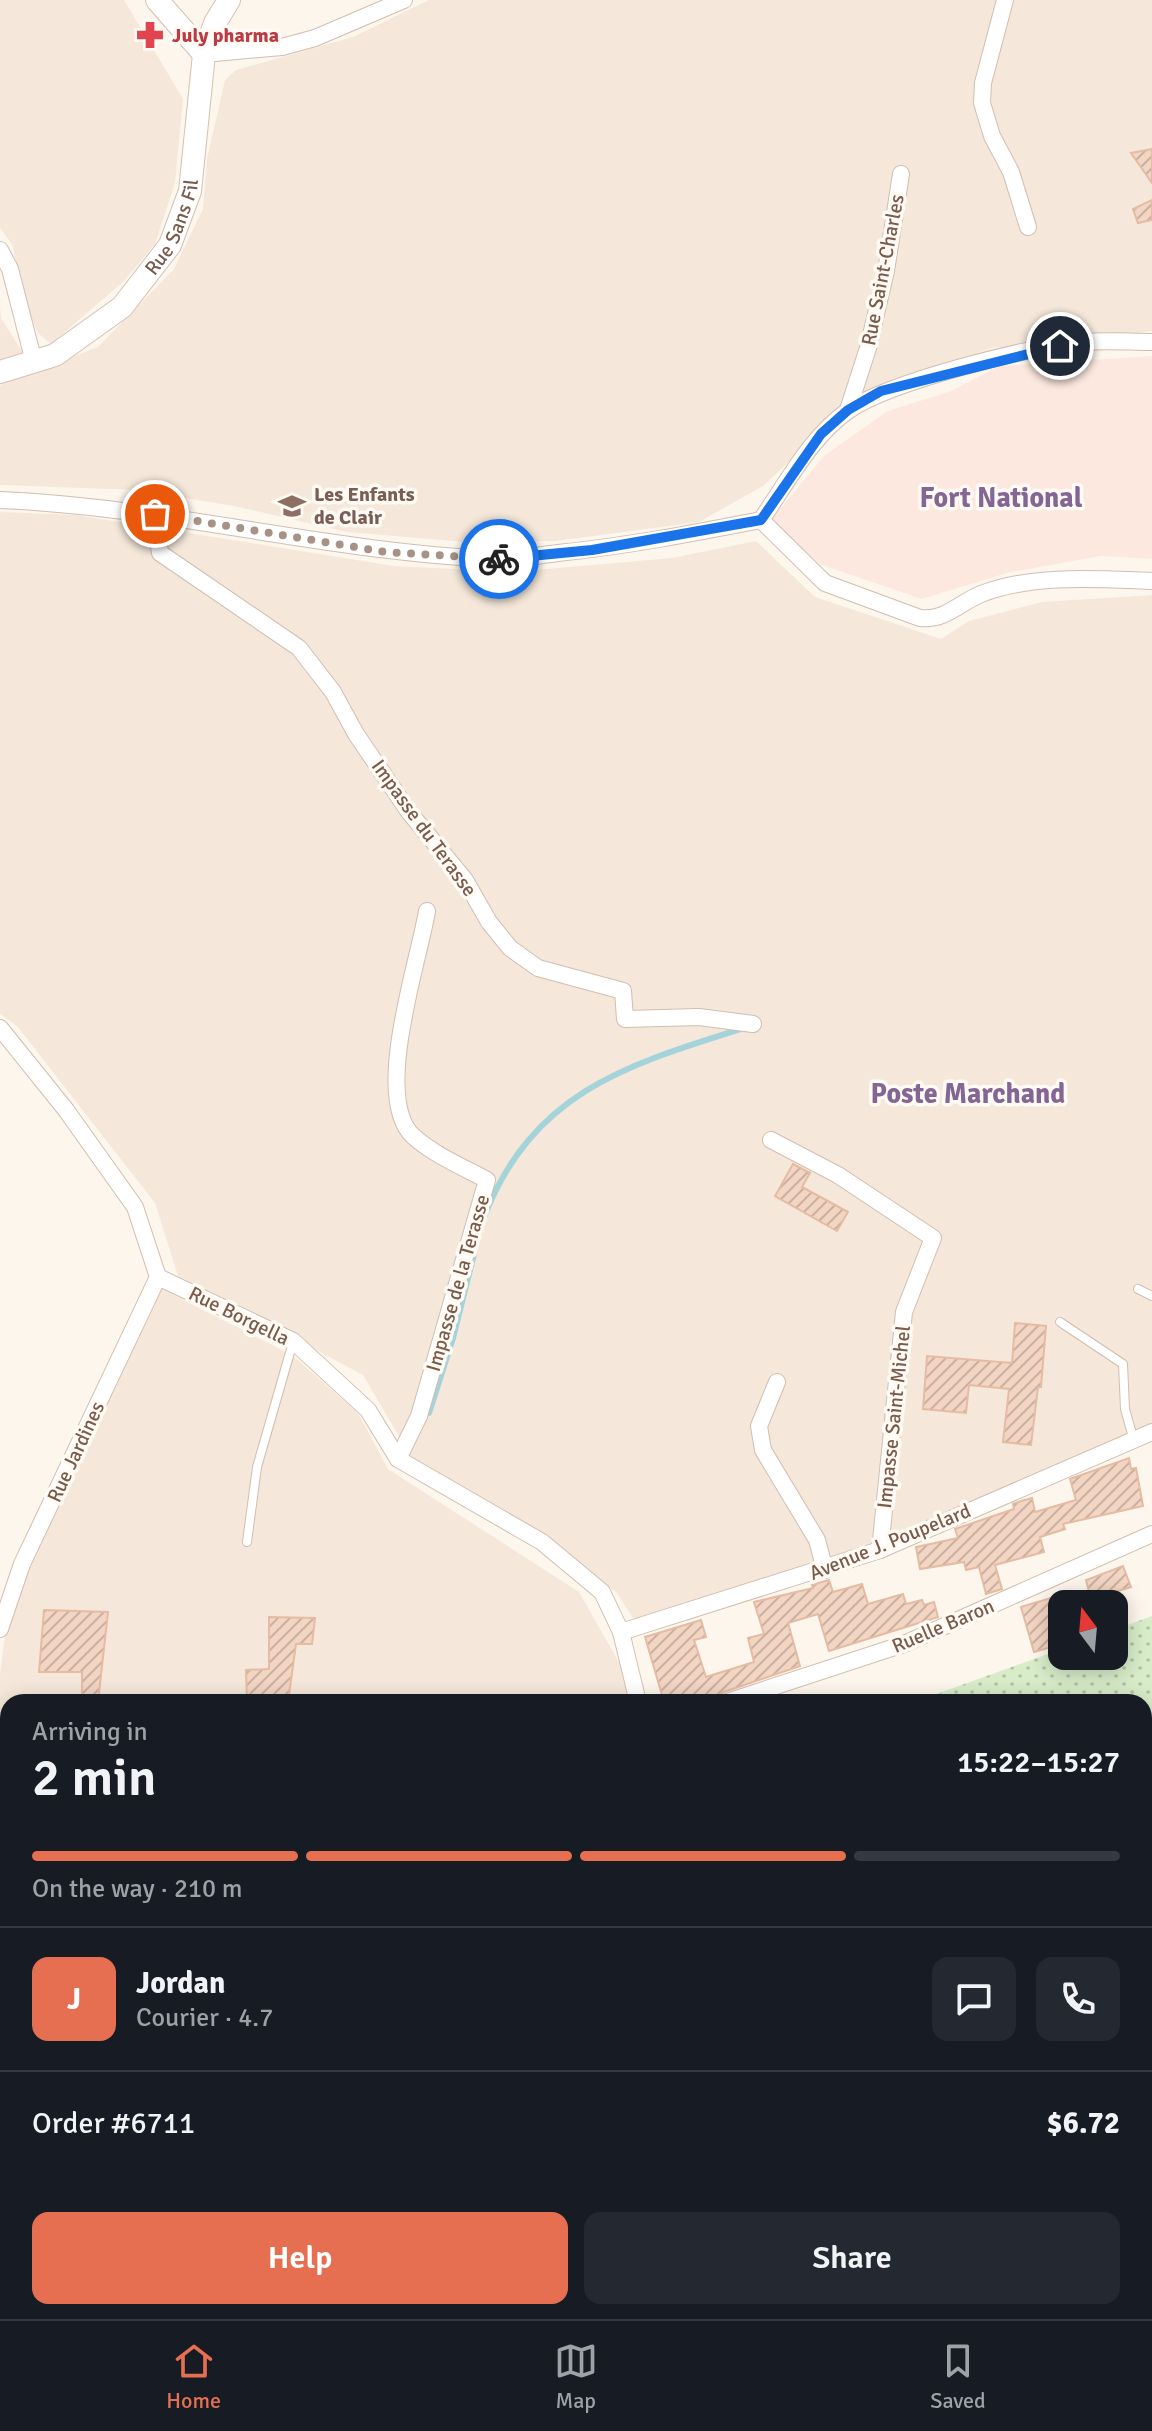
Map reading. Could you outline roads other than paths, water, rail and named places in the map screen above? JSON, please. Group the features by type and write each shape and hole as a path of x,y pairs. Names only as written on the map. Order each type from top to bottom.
{"street":[{"path":"157,0 204,54 282,47 315,38 404,0"},
{"name":"Rue Sans Fil","path":"0,372 55,355 122,307 170,245 190,191 204,54 215,23 229,0"},
{"path":"1005,0 983,83 982,103 992,136 1011,172 1028,227"},
{"name":"Rue Saint-Charles","path":"848,410 868,348 886,271 901,174"},
{"path":"0,250 10,269 34,362"},
{"path":"0,500 68,503 155,514 385,552 502,559 592,550 761,520 821,434 848,410 881,391 1036,350 1084,342 1152,342"},
{"name":"Impasse du Terasse","path":"155,514 160,553 299,648 333,692 356,734 409,812 465,880 489,922 510,948 538,968 623,991 625,1019 699,1017 753,1024"},
{"path":"761,520 825,583 920,618 933,620 981,594 1022,585 1087,579 1152,581"},
{"name":"Impasse de la Terasse","path":"398,1459 419,1416 487,1180 412,1135 401,1116 399,1036 427,911"},
{"path":"0,1028 66,1110 135,1207 158,1277"},
{"name":"Impasse Saint-Michel","path":"771,1140 838,1175 933,1238 904,1312 880,1550"},
{"name":"Rue Borgella","path":"158,1277 293,1341 368,1410 398,1459 542,1542 602,1592 621,1632 636,1694"},
{"name":"Rue Jardines","path":"0,1629 22,1564 158,1277"},
{"path":"777,1382 759,1426 763,1450 817,1540 825,1570"},
{"name":"Avenue J. Poupelard","path":"621,1632 825,1570 880,1550 1152,1432"},
{"name":"Ruelle Baron","path":"751,1694 904,1644 1152,1534"}],"lane":[{"path":"1138,1289 1152,1296"},
{"path":"1060,1322 1123,1364 1125,1409 1134,1441"},
{"path":"247,1542 257,1467 293,1341"}],"waterway":[{"path":"484,1217 504,1175 529,1140 557,1112 623,1071 744,1028"},
{"path":"429,1413 453,1338 474,1254"}],"place":[{"name":"July pharma","path":"150,35"},
{"name":"Les Enfants de Clair","path":"292,506"}],"district":[{"name":"Fort National","path":"1001,498"},
{"name":"Poste Marchand","path":"968,1094"}]}
